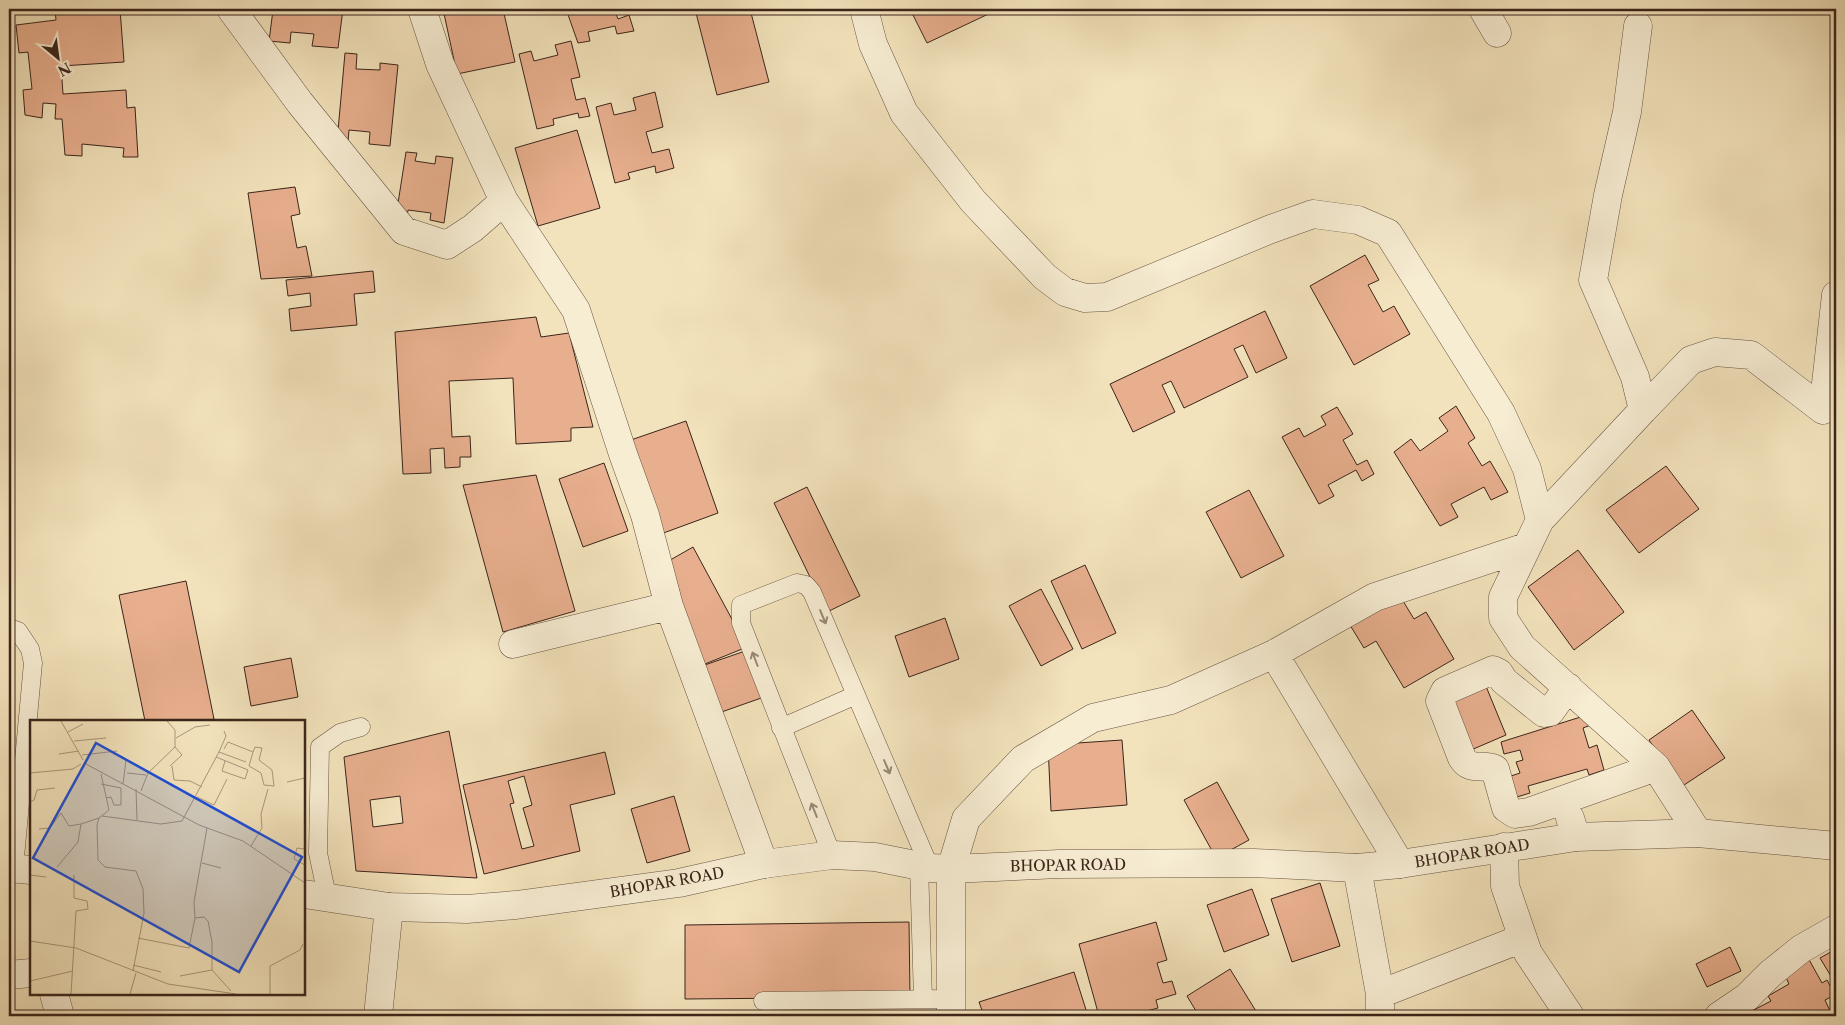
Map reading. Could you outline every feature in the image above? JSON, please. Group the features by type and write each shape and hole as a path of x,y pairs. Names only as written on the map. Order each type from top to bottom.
{"street":[{"path":"231,9 300,103 404,231 447,245 473,228 504,201"},
{"path":"422,9 440,64 504,201 576,310 645,515 669,606 764,864"},
{"path":"864,9 873,44 904,113 973,201 1045,277 1065,292 1085,298 1107,298 1271,229 1313,214 1358,220 1388,233 1501,413 1527,469 1540,520"},
{"path":"1483,9 1497,33"},
{"path":"1638,26 1627,112 1593,280 1635,377 1643,410"},
{"path":"1698,833 1656,767 1522,647 1503,618 1503,597 1540,520 1691,360 1715,352 1751,356 1822,410 1836,295"},
{"path":"950,1008 933,867 966,819 1023,759 1093,718 1171,700 1274,654 1376,597 1526,547"},
{"path":"512,644 669,606"},
{"path":"1274,654 1400,864"},
{"path":"1568,687 1550,712 1544,713 1504,681 1499,673 1493,670 1445,691 1441,696 1440,701 1462,758 1466,764 1473,768 1488,766 1495,769 1506,808 1515,814 1529,812 1656,767"},
{"name":"BHOPAR ROAD","path":"316,895 389,907 467,909 516,905 679,883 764,864 832,856 875,857 933,867 1244,863 1357,868 1400,864 1504,847 1573,827 1698,833 1836,846"},
{"path":"1504,847 1505,886 1528,953 1570,1016"},
{"path":"1357,868 1380,1005 1523,938"},
{"path":"378,1016 389,907"},
{"path":"1719,1016 1747,997 1770,974 1801,950 1836,928"},
{"path":"9,975 30,973"},
{"path":"54,995 60,1016"}],"lane":[{"path":"832,856 741,623 741,606 797,583 806,585 812,592 933,867 923,999"},
{"path":"9,628 18,631 30,649 33,663 18,869"},
{"path":"781,728 856,695"},
{"path":"316,895 320,746 340,733 360,728"},
{"path":"763,1001 923,999 950,1008"}],"building":[{"path":"55,9 120,9 124,62 61,66 63,94 126,90 127,108 135,107 138,157 123,157 124,148 82,144 82,156 65,155 62,119 55,119 56,104 43,103 42,118 25,115 23,90 32,89 28,52 19,53 16,25 56,20"},
{"path":"279,9 343,9 338,48 312,46 314,34 291,32 290,43 269,41 273,10 279,11"},
{"path":"443,9 503,9 515,62 457,74"},
{"path":"566,9 614,9 618,19 629,15 634,31 617,34 615,26 588,32 590,41 578,43"},
{"path":"695,9 750,9 769,82 717,95"},
{"path":"910,9 999,9 927,43"},
{"path":"571,41 580,77 571,79 576,100 585,98 590,116 579,118 578,113 553,119 554,125 537,129 519,54 531,51 534,61 558,55 555,45"},
{"path":"345,53 357,54 356,69 380,70 380,63 398,65 390,146 369,144 370,132 349,130 348,142 337,142"},
{"path":"655,92 663,127 646,132 652,153 669,149 674,168 656,173 655,166 628,173 630,179 615,183 596,107 611,103 614,115 636,110 633,98"},
{"path":"577,130 600,208 538,226 515,148"},
{"path":"406,152 417,153 415,161 435,164 436,156 453,158 444,223 430,220 431,213 408,210 407,217 396,216"},
{"path":"295,187 300,214 291,216 297,248 306,246 312,276 261,279 248,193"},
{"path":"1365,255 1379,280 1368,285 1383,312 1394,306 1410,334 1354,365 1310,286"},
{"path":"373,271 375,292 354,294 357,325 291,331 289,309 311,306 310,293 288,296 286,280"},
{"path":"1265,311 1287,358 1256,373 1243,345 1234,349 1248,377 1184,408 1171,381 1162,385 1175,412 1133,432 1110,384"},
{"path":"536,317 541,337 569,333 593,427 571,428 571,441 516,444 513,378 449,381 452,437 470,436 471,457 460,457 460,467 445,468 444,448 430,449 431,473 403,474 395,332"},
{"path":"1456,406 1475,438 1468,443 1482,466 1490,461 1508,492 1491,500 1484,487 1451,504 1458,517 1440,526 1394,452 1411,439 1420,451 1448,431 1439,418"},
{"path":"1337,407 1353,434 1343,440 1357,465 1367,460 1374,474 1362,481 1356,470 1328,485 1334,496 1319,504 1282,437 1299,428 1304,437 1326,425 1321,416"},
{"path":"686,421 718,513 658,535 625,442"},
{"path":"604,463 628,531 583,547 559,479"},
{"path":"1666,466 1699,509 1639,553 1606,510"},
{"path":"536,475 575,611 503,632 463,485"},
{"path":"807,487 860,596 827,612 774,503"},
{"path":"1249,490 1284,556 1241,578 1206,512"},
{"path":"693,547 747,647 705,664 665,563"},
{"path":"1578,550 1624,612 1574,650 1528,587"},
{"path":"1085,565 1116,633 1082,649 1051,581"},
{"path":"186,581 214,719 145,720 119,595"},
{"path":"1041,589 1073,649 1041,666 1009,606"},
{"path":"1400,596 1414,619 1426,612 1454,659 1404,688 1376,641 1364,648 1350,625"},
{"path":"945,618 959,659 909,677 895,636"},
{"path":"748,650 764,697 713,715 696,668"},
{"path":"291,658 298,697 251,706 244,667"},
{"path":"1483,679 1506,735 1471,750 1447,695"},
{"path":"1692,710 1725,758 1681,787 1649,740"},
{"path":"1587,715 1591,725 1583,728 1589,748 1597,745 1604,770 1589,775 1587,769 1528,786 1530,793 1517,797 1511,776 1520,773 1516,762 1523,760 1520,750 1504,754 1501,742"},
{"path":"449,731 477,878 356,871 344,757","holes":["400,796 403,823 373,827 370,800"]},
{"path":"1122,740 1127,805 1051,811 1048,745"},
{"path":"605,752 615,794 570,805 580,851 484,874 463,785","holes":["524,776 532,805 523,808 534,846 522,849 510,804 514,803 508,781"]},
{"path":"1217,782 1249,840 1216,858 1184,800"},
{"path":"674,796 690,851 647,863 631,809"},
{"path":"1320,883 1340,946 1292,962 1271,899"},
{"path":"1252,889 1269,935 1224,952 1207,905"},
{"path":"909,922 910,997 685,999 685,925"},
{"path":"1156,922 1167,960 1157,963 1163,983 1172,981 1176,994 1156,1000 1158,1008 1128,1016 1099,1016 1079,944"},
{"path":"1730,947 1741,971 1707,987 1696,964"},
{"path":"1836,949 1836,982 1835,983 1820,958"},
{"path":"1807,956 1822,983 1827,980 1835,995 1825,1000 1830,1011 1820,1016 1742,1016 1771,1001 1768,996 1789,984 1782,969"},
{"path":"1230,969 1259,1016 1199,1016 1187,996"},
{"path":"1074,972 1088,1016 984,1016 979,1002"}]}
